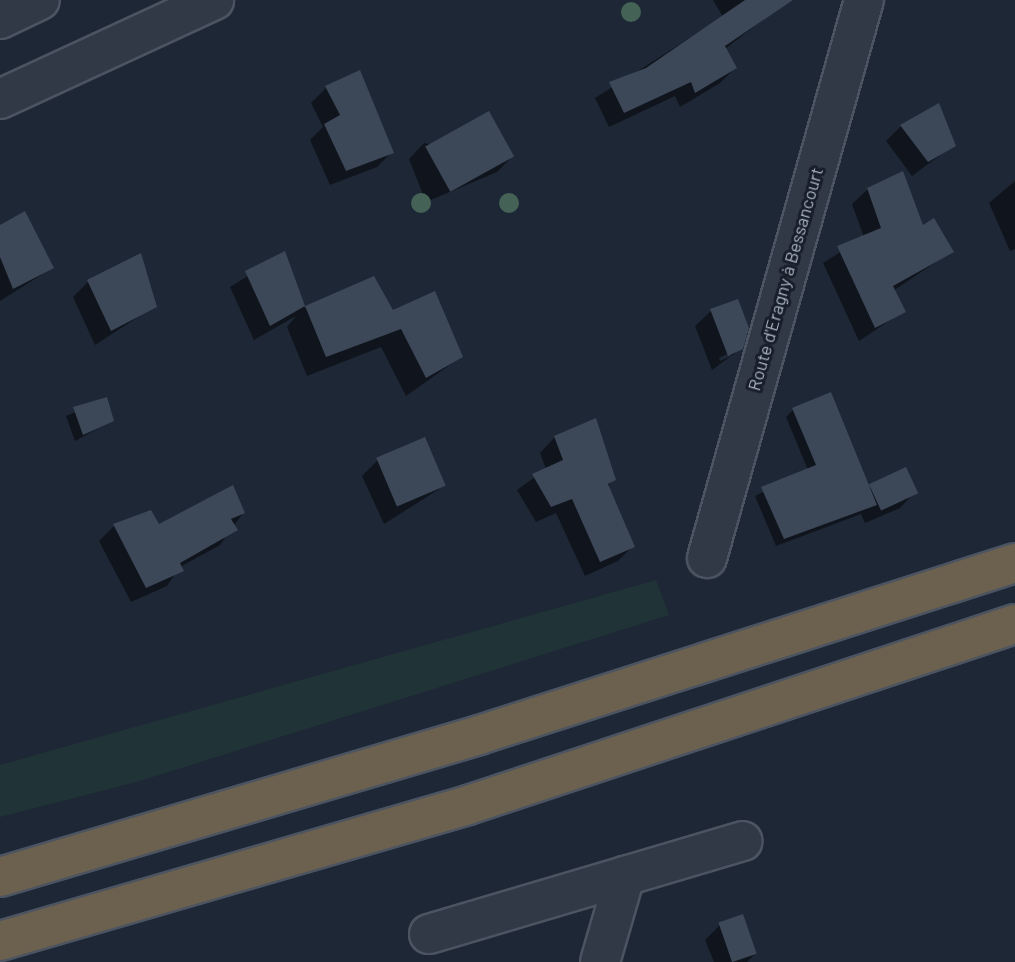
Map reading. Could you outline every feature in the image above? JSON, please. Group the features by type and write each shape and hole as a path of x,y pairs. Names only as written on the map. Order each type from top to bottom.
{"highway":[{"path":"0,877 479,735 1015,563"},
{"path":"0,942 468,805 1015,624"}],"street":[{"path":"0,19 40,0"},
{"path":"0,99 214,0"},
{"name":"Route d'Eragny à Bessancourt","path":"707,558 864,0"},
{"path":"429,934 743,841"},
{"path":"600,962 625,876"}],"green space":[{"path":"656,580 669,615 140,781 0,817 0,765"}],"building":[{"path":"745,0 793,0 725,46 737,68 695,93 691,82 624,113 609,82 646,68"},
{"path":"360,70 394,153 346,171 324,124 340,115 325,86"},
{"path":"939,103 956,146 928,162 900,125"},
{"path":"489,111 514,156 450,192 425,146"},
{"path":"903,171 923,225 934,218 954,252 893,286 906,312 875,328 837,246 881,228 867,188"},
{"path":"25,211 54,268 13,289 0,257 0,225"},
{"path":"285,251 305,306 270,326 245,271"},
{"path":"141,253 157,307 111,331 87,280"},
{"path":"374,276 393,310 435,291 463,357 426,378 401,329 326,357 305,306"},
{"path":"738,299 749,328 743,349 728,356 710,309"},
{"path":"831,392 877,505 784,539 761,487 816,465 792,408"},
{"path":"107,397 114,421 83,435 73,407"},
{"path":"596,418 616,480 608,484 635,547 600,562 572,499 551,507 532,474 563,460 554,436"},
{"path":"425,437 446,486 397,506 376,458"},
{"path":"906,467 918,493 881,511 869,484"},
{"path":"233,485 245,513 231,519 238,530 180,563 184,571 146,588 113,524 151,510 159,524"},
{"path":"743,914 757,954 732,962 718,922"}]}
